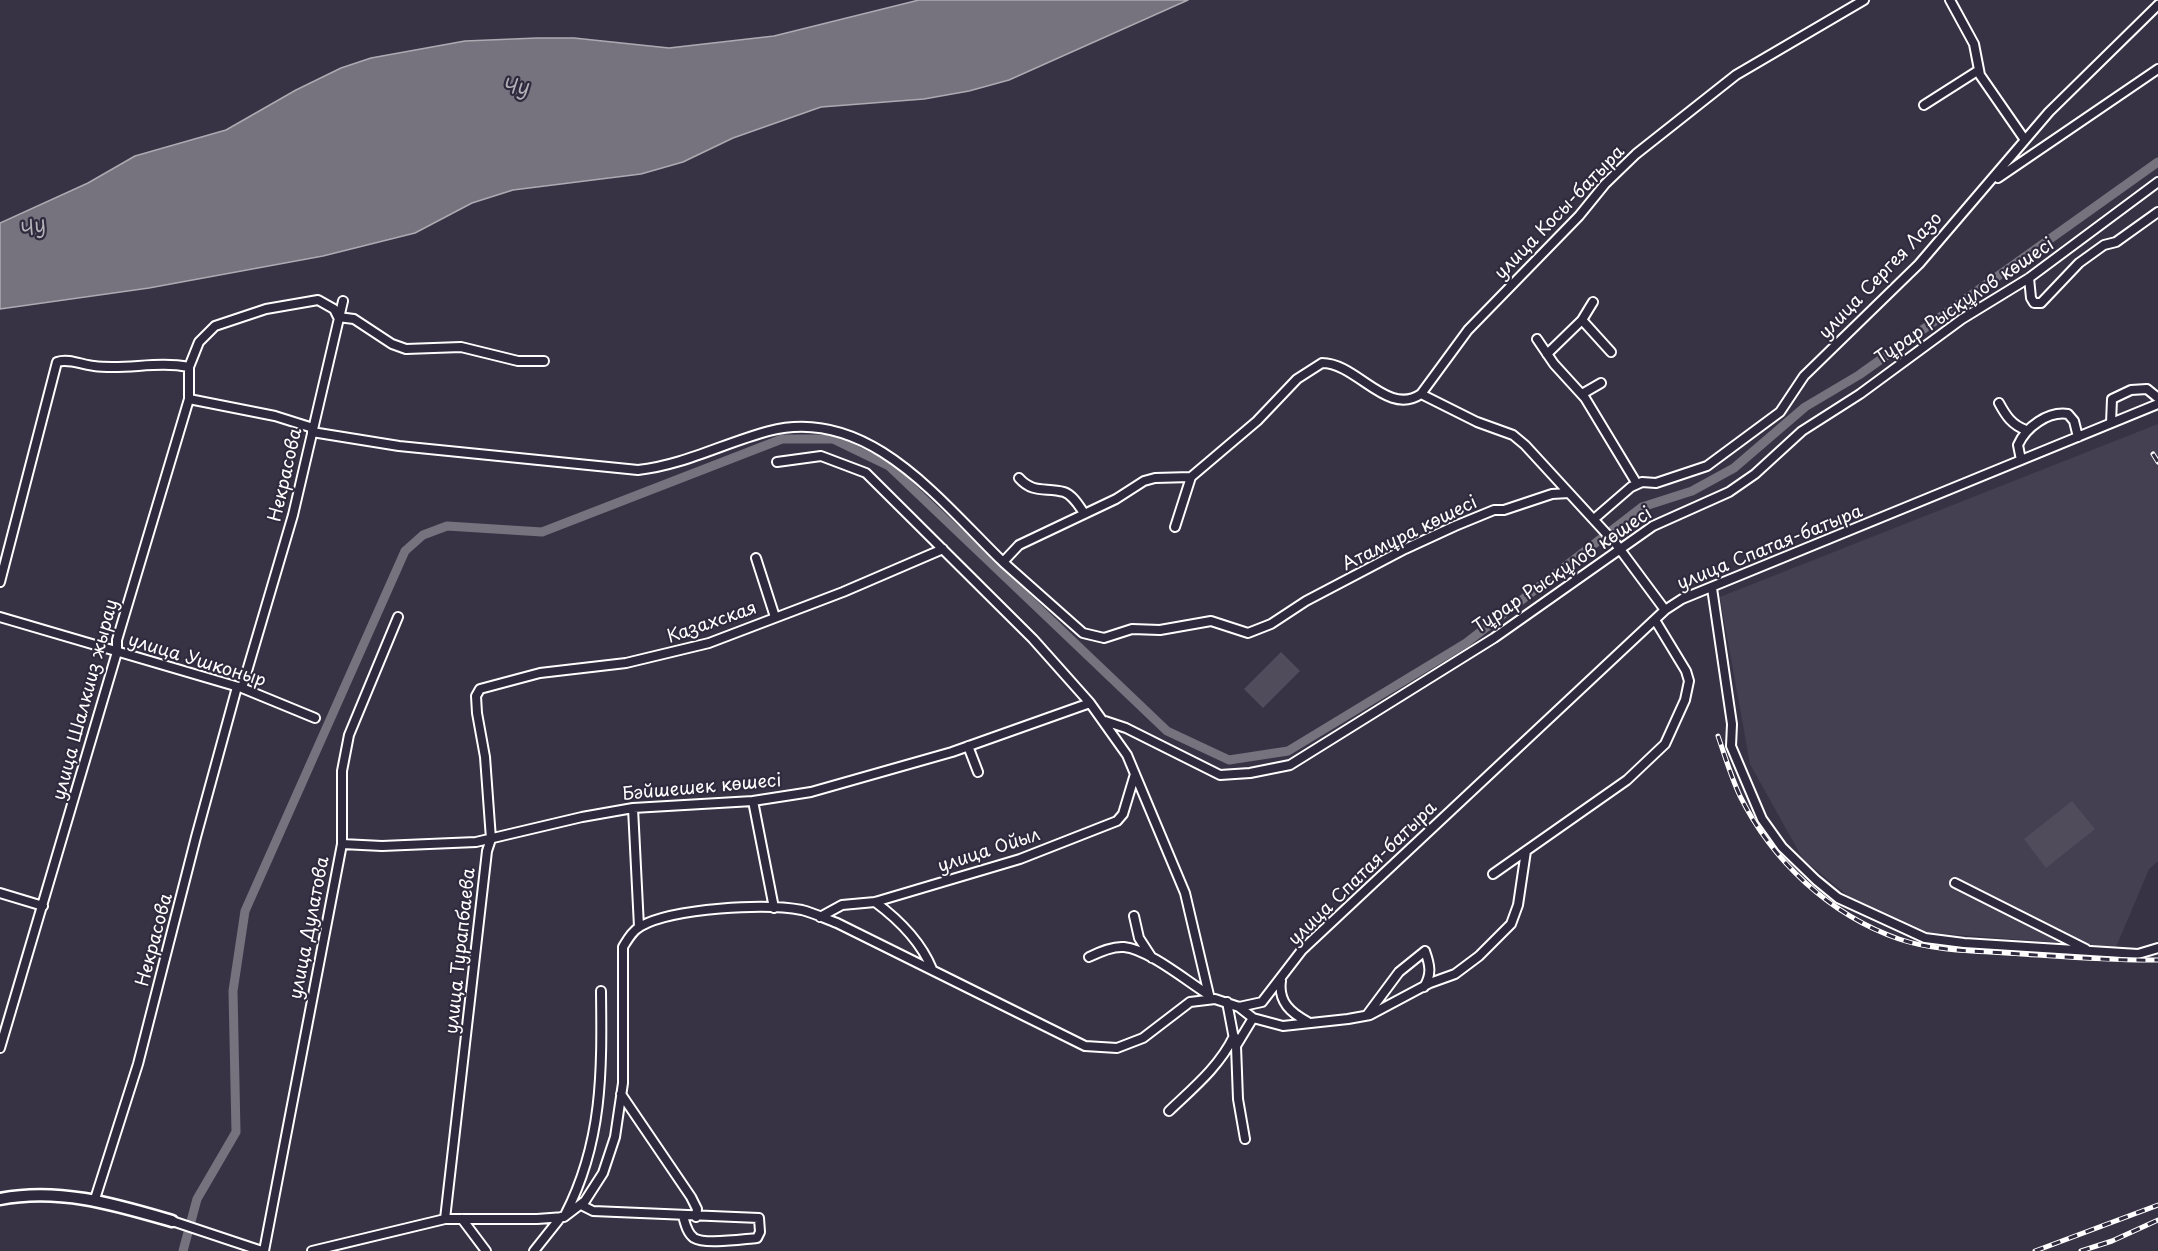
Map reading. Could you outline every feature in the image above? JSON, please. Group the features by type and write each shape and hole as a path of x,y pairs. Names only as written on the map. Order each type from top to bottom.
{"street":[{"name":"улица Косы-батыра","path":"1420,394 1468,330 1636,154 1736,75 1864,0"},
{"path":"1950,0 1974,45 1979,70 2025,140"},
{"name":"улица Сергея Лазо","path":"1637,484 1656,483 1707,466 1780,412 1804,376 1919,264 2049,112 2158,5"},
{"path":"1989,184 2158,69"},
{"path":"1924,105 1979,70"},
{"name":"Тұрар Рысқұлов көшесі","path":"1105,721 1126,728 1220,775 1250,773 1290,765 1494,638 1618,546 1653,526 1729,492 1755,474 1802,431 1860,394 1962,319 2029,278 2158,182"},
{"path":"2029,278 2031,298 2034,303 2041,303 2079,263 2158,212"},
{"path":"0,582 57,362 63,360 95,366 190,362 199,342 215,326 266,309 318,300 334,309 338,317 354,319 392,344 406,349 461,347 518,361 544,361"},
{"name":"Некрасова","path":"95,1199 138,1064 196,837 293,515 343,301"},
{"path":"1547,354 1582,320 1593,302"},
{"path":"1582,320 1611,352"},
{"path":"1537,339 1581,394 1628,464 1637,484 1597,522"},
{"name":"улица Шалкииз жырау","path":"0,1056 1,1046 117,652 117,640 140,559 189,399 190,362"},
{"path":"1175,527 1191,477 1257,421 1297,379 1322,363 1340,366 1394,399 1411,401 1420,394 1477,422 1513,435 1618,546 1665,610"},
{"path":"1581,394 1600,383"},
{"path":"2111,423 2112,399 2131,390 2147,389 2158,398"},
{"name":"Атамұра көшесі","path":"189,399 275,416 313,430 388,445 638,470 667,467 768,431 789,427 825,428 882,450 1083,633 1095,638 1104,638 1132,629 1160,630 1211,621 1248,633 1271,624 1306,601 1438,533 1494,510 1504,510 1552,494 1569,493"},
{"path":"1999,403 2011,421 2026,430"},
{"name":"улица Спатая-батыра","path":"1239,1007 1262,1002 1302,950 1665,610 1712,588 2158,404"},
{"path":"2021,460 2018,445 2026,430 2059,412 2068,414 2074,421 2078,437"},
{"path":"777,462 821,456 855,467 885,489 1033,639 1105,721 1127,754 1185,893 1212,997"},
{"path":"1003,562 1019,545 1116,499 1144,481 1155,478 1191,477"},
{"path":"1018,478 1029,487 1040,491 1064,492 1073,498 1084,513"},
{"name":"Казахская","path":"480,688 540,673 626,663 709,643 843,592 943,549"},
{"path":"756,558 775,617"},
{"path":"1712,588 1732,724 1731,746 1762,819 1782,847 1816,880 1839,898 1925,938 1964,943 2138,954 2158,948"},
{"name":"улица Ушконыр","path":"0,616 240,687 315,718"},
{"name":"улица Дулатова","path":"263,1251 342,844 342,771 349,735 398,617"},
{"path":"1493,874 1627,780 1665,744 1685,700 1689,681 1686,671 1655,620"},
{"name":"улица Турапбаева","path":"445,1219 487,851 491,839 485,757 476,696 480,688"},
{"name":"Бәйшешек көшесі","path":"342,844 416,845 476,842 582,817 633,808 753,801 811,792 968,746 1090,703"},
{"path":"968,746 978,772"},
{"name":"улица Ойыл","path":"820,916 842,905 875,902 1020,859 1117,821 1123,814 1135,774"},
{"path":"753,801 774,908"},
{"path":"633,808 639,927"},
{"path":"1089,957 1101,951 1124,947 1152,958 1212,997 1239,1007 1253,1018 1282,1026 1365,1016 1455,974 1479,956 1511,924 1518,905 1526,850"},
{"path":"1955,883 2090,951"},
{"path":"0,893 43,906"},
{"path":"875,902 913,937 926,954 932,969"},
{"path":"312,1251 445,1219 562,1217 581,1205 603,1173 615,1137 621,1094 623,947 629,936 639,927 666,917 722,909 804,910 932,969 1085,1046 1117,1048 1143,1038 1190,1002 1212,997"},
{"path":"1134,916 1139,938 1152,958"},
{"path":"1365,1016 1399,972 1425,951 1431,966 1429,979 1423,987"},
{"path":"1281,980 1279,992 1284,1004 1296,1016 1309,1023"},
{"path":"534,1251 562,1217 585,1170 594,1137 602,1069 601,991"},
{"path":"1227,1002 1236,1046 1238,1099 1245,1139"},
{"path":"1236,1046 1253,1018"},
{"path":"1169,1111 1198,1085 1228,1048 1234,1036"},
{"path":"621,1094 691,1197 697,1209 696,1217"},
{"path":"585,1170 597,1183"},
{"path":"0,1199 38,1195 95,1199 263,1251"},
{"path":"581,1205 593,1211 759,1218 760,1232 757,1238 705,1240 694,1238 687,1229 683,1216"},
{"path":"462,1219 486,1251"}],"shaded area":[{"path":"2158,424 2158,861 2149,869 2116,947 1921,932 1863,908 1803,859 1750,764 1720,597"},
{"path":"1281,652 1300,671 1263,708 1244,689"},
{"path":"2072,801 2095,829 2046,868 2024,839"}],"water":[{"name":"Чу","path":"919,0 1188,0 1009,80 969,91 924,99 821,107 733,138 683,162 641,174 513,190 472,203 415,233 323,256 149,288 0,309 0,223 88,183 135,156 226,130 296,90 341,68 371,58 465,41 574,38 669,48 774,36"}],"waterway":[{"path":"183,1251 197,1199 236,1132 233,991 245,911 405,551 423,535 447,526 542,532 782,439 833,439 889,466 1167,731 1229,760 1288,751 1466,643 1642,507 1692,491 1734,468 1805,407 1859,375 2158,162"}],"railway":[{"path":"2153,454 2158,462"},
{"path":"1718,736 1740,796 1753,820 1769,842 1806,883 1850,916 1874,929 1899,939 1944,949 2158,960"},
{"path":"2035,1251 2158,1205"},
{"path":"2081,1251 2112,1241 2158,1220"}]}
